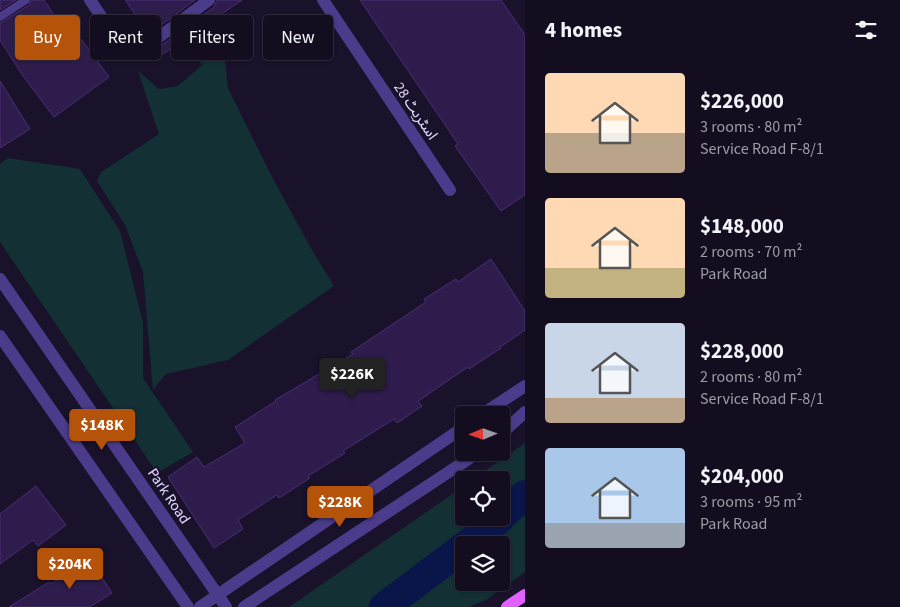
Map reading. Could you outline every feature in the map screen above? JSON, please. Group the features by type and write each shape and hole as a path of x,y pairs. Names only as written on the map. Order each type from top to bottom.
{"main road":[{"path":"508,607 525,595"}],"street":[{"path":"90,0 124,50 131,53 139,52 210,0"},
{"name":"اسٹریٹ 28","path":"322,0 450,190"},
{"name":"Park Road","path":"0,279 226,607"},
{"path":"0,336 188,607"},
{"path":"495,406 525,386"},
{"path":"510,426 525,412"},
{"path":"200,607 455,433"},
{"path":"244,607 465,461"}],"lane":[{"path":"0,17 26,0"}],"green space":[{"path":"199,60 225,60 228,88 270,173 309,245 334,286 228,360 166,374 153,390 143,272 125,225 97,181 101,172 159,134 138,71 159,89 178,86 202,65"},
{"path":"8,158 80,169 120,231 143,323 143,378 193,452 157,473 0,242 0,164"},
{"path":"525,443 525,572 510,583 510,536 455,536 455,591 499,591 486,600 469,607 289,607 455,492 455,526 510,526 510,471 485,471 499,461 510,461 510,453"}],"building":[{"path":"0,0 16,0 0,10"},
{"path":"32,0 44,0 54,15 15,15 15,60 80,60 81,39 90,51 90,60 96,60 109,77 54,117 23,76 0,40 0,23 29,5"},
{"path":"125,0 195,0 175,15 171,15 171,18 161,25 161,15 136,15"},
{"path":"217,0 242,0 220,15 203,15 214,7"},
{"path":"360,0 501,0 525,35 525,195 501,211 455,146 458,144"},
{"path":"171,38 171,49 163,54 161,46"},
{"path":"0,81 30,129 0,148"},
{"path":"491,259 525,311 525,330 501,348 469,369 468,367 418,401 422,406 397,423 394,419 343,451 345,453 308,476 310,478 279,498 277,495 238,520 243,529 214,548 168,477 197,457 204,467 245,443 235,427 275,400 353,354 351,352 426,302 424,299 456,279 458,282"},
{"path":"36,486 66,525 38,546 33,540 0,564 0,514"},
{"path":"90,559 112,593 90,607 9,607 49,582 51,584"}],"waterway":[{"path":"510,508 525,495"},
{"path":"478,536 490,526"},
{"path":"384,607 455,554"}]}
